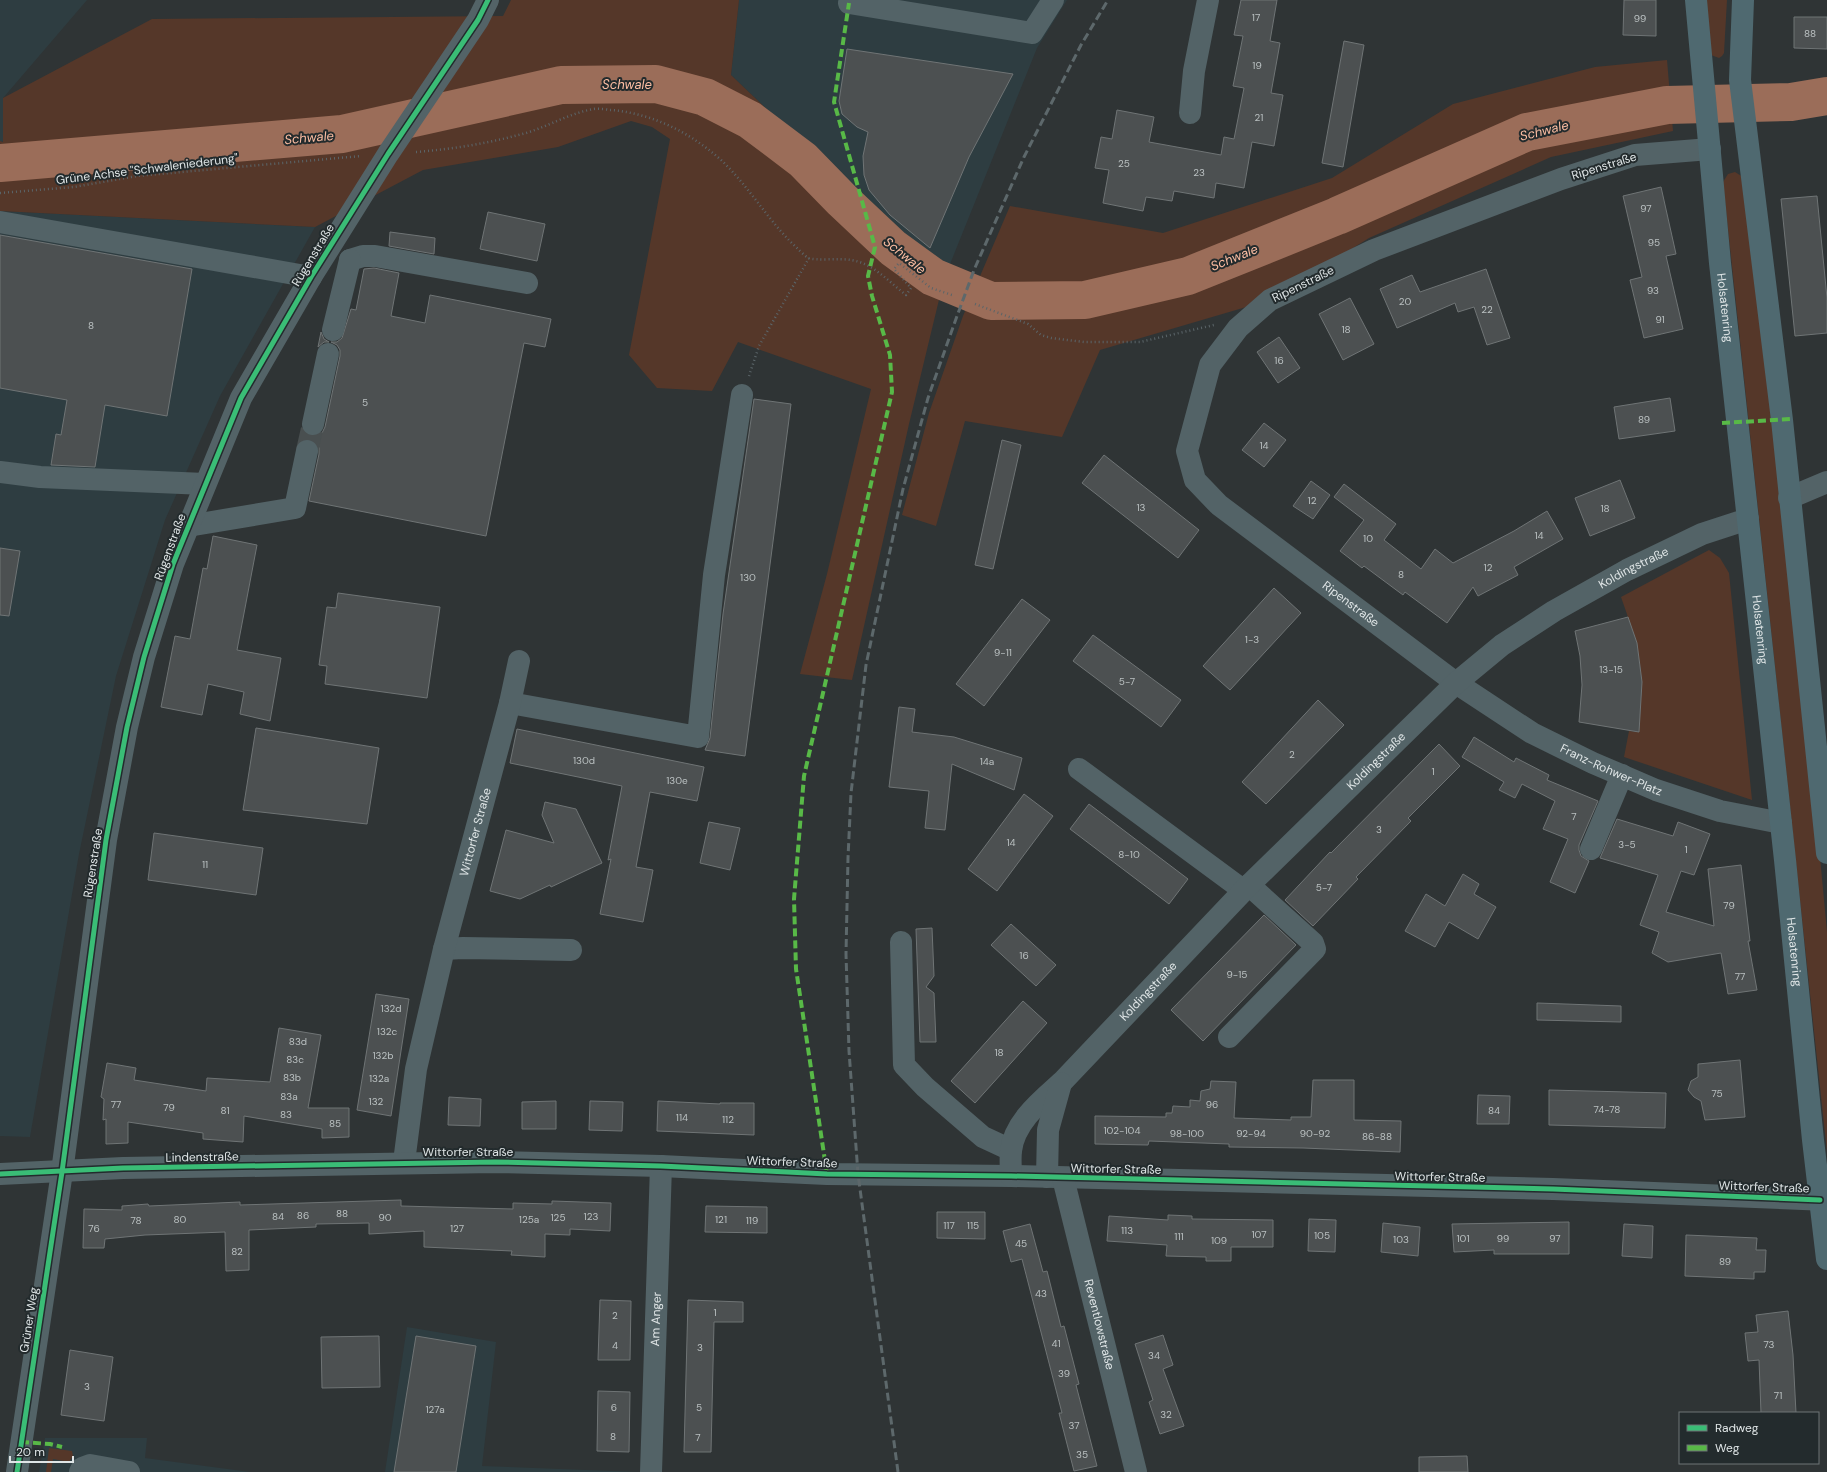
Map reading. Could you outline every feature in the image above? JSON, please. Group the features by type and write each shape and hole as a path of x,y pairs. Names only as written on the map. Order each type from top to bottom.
{"main road":[{"name":"Holsatenring","path":"1696,0 1748,520 1823,1200 1827,1259"},
{"path":"1743,0 1740,80 1776,374 1826,839"}],"street":[{"path":"470,0 478,20"},
{"name":"Rügenstraße","path":"62,1172 106,840 127,727 144,658 173,564 241,398 311,276 391,148 478,20 488,0"},
{"path":"850,0 849,3 1032,33 1053,0"},
{"path":"1190,113 1194,72 1208,0"},
{"name":"Ripenstraße","path":"1456,683 1219,505 1195,480 1187,451 1210,365 1238,328 1270,300 1374,250 1561,179 1635,155 1709,139"},
{"path":"0,222 311,276"},
{"path":"334,240 350,260"},
{"path":"350,260 363,256 375,256 528,283"},
{"path":"333,330 350,260"},
{"path":"313,424 328,354"},
{"path":"510,703 698,737 714,575 742,395"},
{"path":"188,526 295,508 307,451"},
{"path":"0,472 40,477 205,484"},
{"path":"1789,498 1827,482"},
{"name":"Koldingstraße","path":"1011,1176 1011,1150 1017,1132 1033,1108 1062,1082 1246,887 1456,683 1502,645 1574,600 1627,570 1702,534 1748,520"},
{"name":"Wittorfer Straße","path":"519,661 510,703 444,949 416,1069 404,1162 495,1162 661,1166 827,1174 1011,1176 1553,1189 1823,1200"},
{"name":"Franz-Rohwer-Platz","path":"1456,683 1532,733 1593,763 1656,790 1720,812 1781,824"},
{"path":"1079,768 1246,887 1313,942 1315,950 1229,1037"},
{"path":"1591,849 1622,775"},
{"path":"901,942 904,1065 924,1088 983,1136 1011,1150"},
{"path":"444,949 571,950"},
{"name":"Koldingstraße","path":"1055,1178 1048,1130 1062,1082"},
{"name":"Lindenstraße","path":"0,1174 122,1168 404,1162"},
{"name":"Am Anger","path":"651,1472 661,1166"},
{"name":"Grüner Weg","path":"16,1472 62,1172"},
{"name":"Reventlowstraße","path":"1055,1178 1136,1472"},
{"path":"80,1472 82,1468 90,1464 129,1472"}],"path":[{"path":"742,395 759,346 808,258 851,260 871,267 906,295 911,288 894,269 899,263 930,288 952,295"},
{"path":"975,304 1028,324 1041,335 1051,338 1084,342 1140,342 1219,324 1238,328"}],"shaded area":[{"path":"0,0 87,0 3,98 3,142 0,141"},
{"path":"511,0 739,0 731,75 944,279 909,424 852,680 800,674 827,574 871,389 738,342 712,391 657,388 629,355 670,139 652,127 631,121 558,147 423,170 315,227 0,211 0,141 3,142 3,98 152,19 503,16"},
{"path":"739,0 1067,0 1037,48 944,279 731,75"},
{"path":"1706,0 1727,0 1724,53 1719,58 1711,55"},
{"path":"1667,60 1673,131 1551,157 1369,238 1270,300 1100,350 1062,437 965,421 936,526 902,515 929,413 963,316 1010,206 1163,233 1332,178 1453,104 1595,67"},
{"path":"1735,172 1743,177 1746,183 1817,825 1827,932 1827,1152 1723,182 1728,174"},
{"path":"0,211 315,227 220,396 165,520 116,676 79,854 30,1137 0,1136"},
{"path":"1709,550 1720,558 1729,573 1752,800 1624,757 1629,731 1639,732 1642,682 1637,643 1621,597"},
{"path":"407,1327 496,1342 482,1466 638,1472 385,1472"},
{"path":"45,1438 147,1438 145,1458 250,1472 39,1472"},
{"path":"49,1448 72,1451 73,1456 69,1462 53,1459 51,1472 46,1472"}],"building":[{"path":"1241,0 1277,0 1270,41 1280,43 1271,93 1283,95 1274,146 1252,142 1244,188 1216,183 1214,198 1174,191 1172,201 1146,197 1143,211 1103,203 1109,170 1095,168 1101,137 1112,139 1117,110 1154,117 1149,142 1221,155 1224,137 1234,139 1244,88 1233,86 1243,36 1234,35"},
{"path":"1624,0 1656,0 1656,36 1623,35"},
{"path":"1794,17 1827,17 1827,49 1794,48"},
{"path":"1344,41 1364,45 1343,167 1322,163"},
{"path":"847,49 1013,74 969,157 930,248 890,215 869,190 864,175 863,156 868,132 857,127 842,114 839,101"},
{"path":"1661,187 1676,254 1666,256 1683,329 1644,338 1630,280 1642,277 1623,196"},
{"path":"1817,196 1827,298 1827,333 1795,336 1781,199"},
{"path":"488,212 545,224 537,261 480,249"},
{"path":"390,232 435,238 434,254 389,246"},
{"path":"0,235 192,269 167,416 105,405 95,467 51,465 56,434 61,435 67,400 0,388"},
{"path":"374,268 399,273 391,316 425,323 430,295 551,319 545,347 524,343 486,536 309,501 319,448 316,442 310,439 300,441 302,430 310,436 316,436 322,433 325,427 340,356 340,350 337,345 331,342 337,342 342,338 351,309 356,310 364,269"},
{"path":"1486,269 1510,338 1487,345 1474,307 1458,312 1455,303 1397,328 1380,289 1412,275 1420,292"},
{"path":"1350,298 1374,344 1343,360 1319,314"},
{"path":"321,332 324,339 329,342 324,342 318,347"},
{"path":"1279,337 1300,368 1278,383 1257,352"},
{"path":"1670,398 1675,431 1619,439 1614,407"},
{"path":"754,399 791,404 745,756 705,750 710,738 723,614"},
{"path":"1264,423 1286,440 1264,467 1242,450"},
{"path":"1002,440 1021,445 993,569 975,565"},
{"path":"1104,455 1199,530 1178,558 1082,483"},
{"path":"1620,480 1635,518 1590,536 1575,498"},
{"path":"1311,481 1330,495 1313,519 1293,506"},
{"path":"1344,484 1396,524 1384,540 1421,569 1435,549 1453,563 1514,531 1547,511 1563,539 1514,567 1518,575 1478,596 1473,587 1447,623 1405,592 1403,595 1364,566 1362,568 1340,551 1364,520 1334,497"},
{"path":"213,536 257,545 237,650 281,658 270,721 240,714 244,692 208,684 202,715 161,707 175,636 190,639 203,568 207,569"},
{"path":"0,548 20,551 9,616 0,615"},
{"path":"1274,588 1301,613 1230,690 1203,666"},
{"path":"338,593 440,607 427,698 325,684 327,666 319,665 327,607 336,608"},
{"path":"1022,599 1050,620 984,706 956,684"},
{"path":"1628,617 1637,643 1642,682 1639,732 1579,722 1582,685 1580,656 1575,631"},
{"path":"1093,635 1181,700 1161,727 1073,661"},
{"path":"1318,700 1344,725 1266,804 1242,782"},
{"path":"899,707 915,709 912,732 954,737 1022,758 1014,790 952,764 945,830 925,828 929,791 889,787"},
{"path":"256,728 379,748 367,824 243,810"},
{"path":"517,729 704,767 697,801 650,792 636,867 653,870 643,922 600,914 611,859 608,860 622,786 510,763"},
{"path":"1474,737 1514,762 1516,758 1549,775 1547,780 1598,801 1579,845 1581,856 1589,861 1575,893 1550,882 1568,839 1543,829 1555,801 1522,784 1515,798 1499,790 1504,782 1462,757"},
{"path":"1439,744 1460,766 1408,818 1411,821 1356,877 1358,879 1313,926 1285,900 1330,852 1331,853"},
{"path":"1024,794 1053,816 997,891 968,869"},
{"path":"545,802 576,809 602,863 551,887 550,885 520,899 490,891 506,830 554,843 542,815"},
{"path":"1089,804 1188,879 1169,904 1070,829"},
{"path":"1617,819 1673,836 1678,822 1710,834 1694,875 1681,871 1666,912 1714,926 1708,869 1741,865 1750,941 1748,941 1757,990 1728,994 1721,953 1668,962 1652,953 1659,932 1640,925 1658,875 1600,858"},
{"path":"709,822 740,828 730,870 700,863"},
{"path":"154,833 263,848 256,895 148,880"},
{"path":"1463,874 1479,884 1474,894 1496,907 1478,939 1449,922 1435,947 1405,931 1426,894 1445,906"},
{"path":"1264,915 1296,945 1203,1041 1171,1010"},
{"path":"1011,924 1056,965 1036,986 991,945"},
{"path":"932,928 934,976 926,987 934,993 936,1042 920,1042 916,929"},
{"path":"376,994 409,999 391,1116 357,1110"},
{"path":"1023,1001 1047,1023 975,1103 951,1081"},
{"path":"1537,1003 1621,1006 1621,1022 1537,1020"},
{"path":"279,1028 321,1035 308,1108 349,1108 349,1137 322,1138 322,1129 244,1116 243,1142 203,1139 203,1133 128,1122 128,1143 106,1144 106,1119 103,1120 104,1099 101,1097 107,1063 136,1068 134,1080 206,1091 207,1078 270,1082"},
{"path":"1740,1060 1745,1117 1705,1120 1701,1101 1694,1097 1688,1090 1691,1081 1698,1077 1698,1064"},
{"path":"1313,1080 1354,1080 1354,1120 1401,1121 1400,1152 1229,1147 1229,1144 1149,1141 1148,1145 1095,1144 1095,1116 1166,1117 1166,1113 1172,1113 1173,1106 1190,1107 1190,1100 1200,1101 1201,1091 1210,1089 1211,1081 1236,1082 1234,1118 1291,1120 1291,1117 1311,1117"},
{"path":"1549,1090 1666,1093 1665,1128 1549,1125"},
{"path":"1478,1095 1510,1096 1509,1124 1477,1124"},
{"path":"449,1097 481,1099 480,1126 448,1125"},
{"path":"556,1101 556,1129 522,1129 522,1102"},
{"path":"590,1101 623,1102 622,1131 589,1130"},
{"path":"658,1101 720,1104 754,1103 754,1135 657,1131"},
{"path":"401,1200 401,1206 513,1209 513,1203 552,1204 552,1201 611,1203 610,1231 570,1229 570,1235 545,1234 545,1257 511,1255 512,1251 424,1247 424,1231 369,1234 369,1223 316,1224 316,1227 249,1230 249,1270 226,1271 225,1232 145,1235 105,1239 104,1248 83,1248 84,1209 122,1210 122,1206 148,1204 149,1206 240,1202 240,1205"},
{"path":"706,1206 767,1207 767,1233 705,1232"},
{"path":"937,1212 985,1212 985,1239 937,1238"},
{"path":"1168,1215 1192,1216 1192,1219 1273,1220 1273,1247 1231,1247 1231,1261 1206,1261 1206,1257 1166,1256 1167,1245 1107,1241 1109,1216 1168,1220"},
{"path":"1309,1219 1336,1220 1335,1252 1308,1251"},
{"path":"1569,1222 1569,1254 1494,1254 1494,1250 1454,1252 1452,1224"},
{"path":"1383,1223 1420,1227 1418,1256 1381,1252"},
{"path":"1030,1224 1043,1272 1047,1271 1061,1327 1064,1326 1079,1384 1076,1385 1097,1466 1074,1471 1059,1413 1062,1413 1022,1259 1011,1262 1003,1231"},
{"path":"1624,1224 1653,1226 1652,1258 1622,1256"},
{"path":"1686,1235 1757,1238 1756,1250 1766,1250 1765,1272 1754,1272 1754,1279 1685,1276"},
{"path":"600,1300 631,1301 630,1360 598,1360"},
{"path":"688,1300 743,1302 743,1322 714,1322 711,1452 684,1452"},
{"path":"1788,1311 1793,1355 1796,1412 1761,1412 1759,1360 1748,1361 1745,1333 1758,1332 1756,1315"},
{"path":"1163,1335 1173,1365 1163,1369 1184,1426 1160,1434 1149,1402 1153,1400 1135,1344"},
{"path":"379,1336 380,1387 322,1388 321,1337"},
{"path":"416,1336 476,1346 456,1472 394,1472"},
{"path":"70,1350 113,1357 104,1421 61,1415"},
{"path":"598,1391 630,1392 629,1452 597,1451"},
{"path":"1467,1456 1468,1472 1419,1472 1419,1457"}],"waterway":[{"name":"Schwale","path":"0,163 342,134 561,85 656,84 705,97 750,120 803,160 842,200 893,248 933,277 991,301 1085,300 1188,276 1337,216 1527,132 1667,105 1791,102 1827,96"}],"tunnel":[{"path":"307,451 313,424"}],"railway":[{"path":"898,1472 858,1174 849,1051 846,954 848,858 851,793 866,665 903,489 928,398 957,316 974,270 1024,157 1081,45 1108,0"}],"marked path":[{"path":"827,1174 796,969 794,899 804,776 892,392 890,355 872,296 868,276 875,247 834,102 849,3"},
{"path":"1722,423 1792,419"},
{"path":"21,1442 50,1444 62,1447"}],"cycle path":[{"path":"17,1472 62,1172 106,840 127,727 144,657 173,564 241,398 311,277 388,154 478,20 488,0"},
{"path":"0,1174 123,1168 495,1162 661,1166 827,1174 1011,1176 1553,1189 1820,1200"}]}
